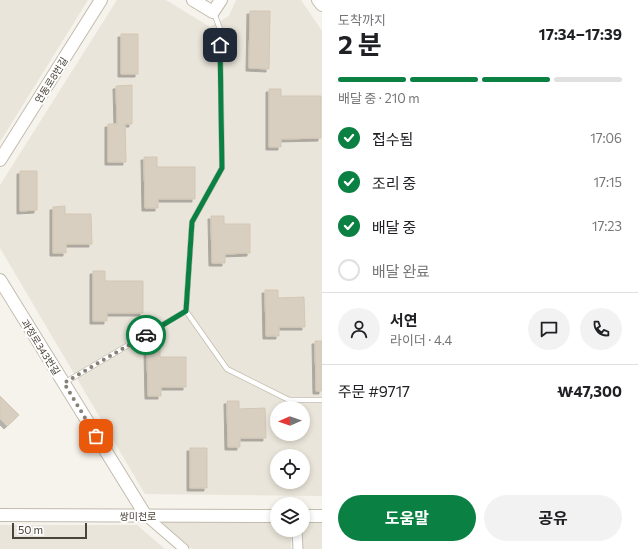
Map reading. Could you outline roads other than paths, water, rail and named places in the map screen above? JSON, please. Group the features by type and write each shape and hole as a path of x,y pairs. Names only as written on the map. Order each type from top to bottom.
{"street":[{"name":"연동로8번길","path":"0,160 101,0"},
{"path":"193,0 213,12 221,0"},
{"path":"318,0 322,5"},
{"name":"과정로343번길","path":"0,280 146,516"},
{"name":"쌍미천로","path":"0,515 270,516"},
{"path":"146,516 184,549"},
{"path":"310,516 322,516"},
{"path":"298,537 298,549"}],"lane":[{"path":"213,12 220,29 222,168 192,222 186,311 227,369 289,400 322,400"},
{"path":"64,383 186,311"}]}
